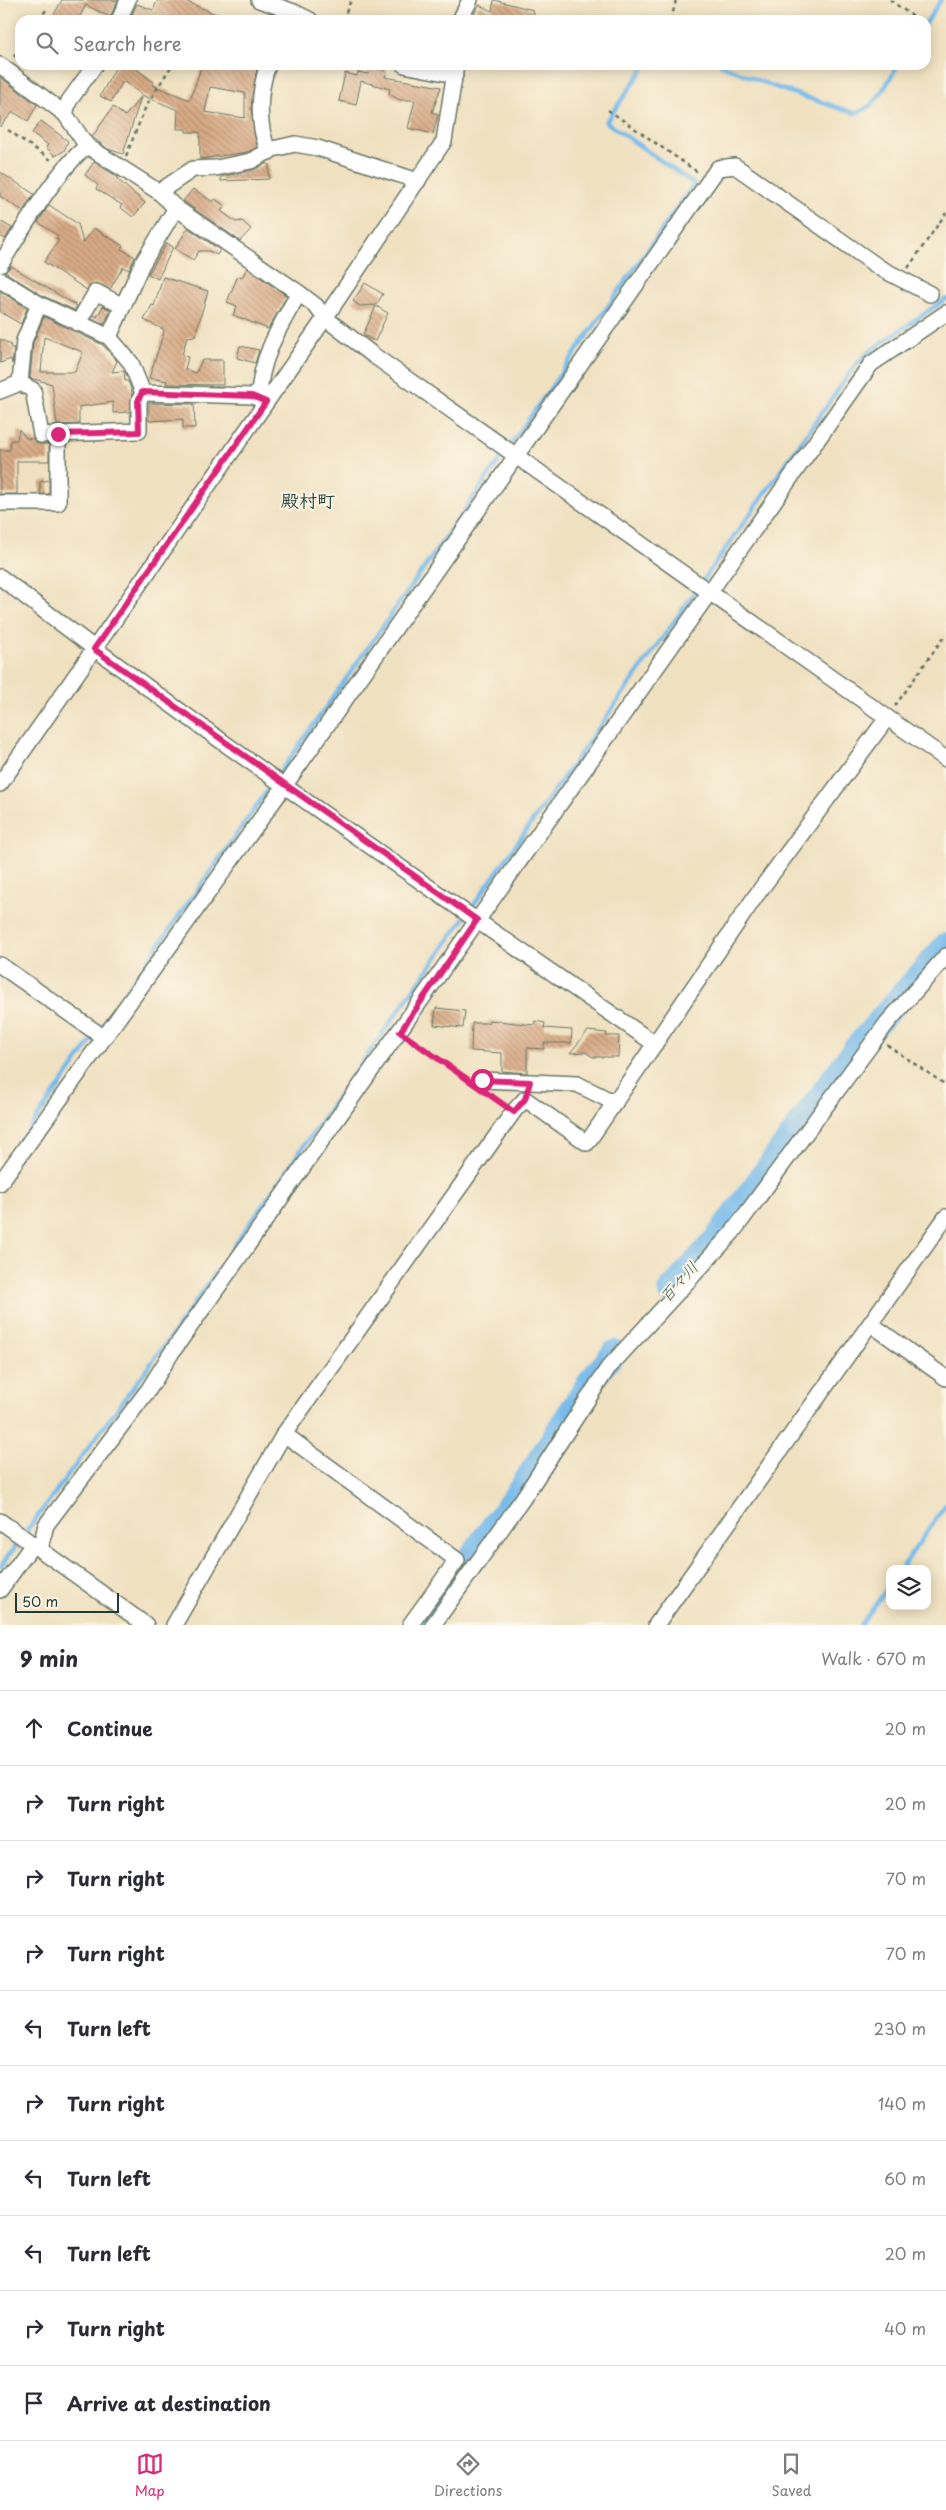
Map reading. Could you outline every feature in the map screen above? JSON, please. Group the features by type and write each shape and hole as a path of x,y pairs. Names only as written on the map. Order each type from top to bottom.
{"street":[{"path":"121,15 128,0"},
{"path":"259,0 290,15"},
{"path":"462,15 470,0"},
{"path":"0,64 65,114 88,146 122,166 159,192 176,208 299,293 316,306 325,318 510,452 555,481 946,759"},
{"path":"65,114 69,101 91,70"},
{"path":"267,70 260,113 264,142 269,152"},
{"path":"0,784 94,649 262,400 325,318 444,141 456,70"},
{"path":"159,192 193,169 216,168 251,161 285,145 304,145 418,181"},
{"path":"0,265 39,204 78,154 88,146"},
{"path":"0,1183 98,1034 510,452 718,168 736,166 880,268 930,294"},
{"path":"109,337 142,264 176,208"},
{"path":"0,280 39,304 109,337 130,363 142,392 138,401 139,432 41,435 33,390 20,383"},
{"path":"78,323 96,292 123,306"},
{"path":"262,400 262,374 269,348 299,293"},
{"path":"20,383 24,341 39,304"},
{"path":"0,1590 30,1542 46,1525 149,1390 172,1352 400,1032 471,916 703,588 871,364 946,313"},
{"path":"0,391 20,383"},
{"path":"142,392 262,400"},
{"path":"0,503 58,504 58,434"},
{"path":"0,577 94,649 655,1044"},
{"path":"525,1099 587,1143 755,896 887,718"},
{"path":"433,1625 524,1497 608,1368 732,1233 863,1054 878,1038 887,1023 946,956"},
{"path":"0,965 98,1034"},
{"path":"478,1082 577,1084 615,1103"},
{"path":"174,1625 284,1434 525,1099 530,1082"},
{"path":"656,1625 946,1217"},
{"path":"871,1324 946,1378"},
{"path":"284,1434 457,1560 410,1625"},
{"path":"0,1520 146,1625"}],"path":[{"path":"345,15 352,0"},
{"path":"673,15 676,0"},
{"path":"890,0 911,15"},
{"path":"42,15 48,7"},
{"path":"122,166 146,106 169,70"},
{"path":"608,110 709,180"},
{"path":"8,130 66,170"},
{"path":"906,272 946,213"},
{"path":"887,718 946,634"},
{"path":"400,1032 478,1082"},
{"path":"878,1038 946,1085"},
{"path":"490,1094 514,1112"}],"building":[{"path":"62,0 118,0 111,15 106,15 86,5 81,15 54,15"},
{"path":"158,0 183,0 218,15 132,15 137,4 153,10"},
{"path":"494,0 533,10 534,15 474,15 479,5 492,11"},
{"path":"114,70 138,70 154,82 152,85 190,100 200,70 257,70 251,108 257,147 248,152 200,159 200,132 186,132 186,129 177,129 178,110 144,96 123,81 111,102 100,96","holes":["210,87 245,93 245,118 205,112"]},
{"path":"369,70 382,70 387,72 385,77 441,87 432,112 438,115 433,134 408,128 415,100 400,100 389,94 390,89 361,81 356,105 339,101 345,73 357,76 358,72 368,74"},
{"path":"0,77 37,105 28,121 13,112 0,127"},
{"path":"141,97 123,154 108,149 92,137 113,107 125,116"},
{"path":"41,121 68,141 64,151 55,156 46,147 48,145 32,133"},
{"path":"94,162 118,177 117,179 145,203 133,217 120,207 122,205 96,189 98,185 85,175"},
{"path":"269,164 269,179 221,181 221,177 253,170"},
{"path":"0,172 34,194 23,211 0,196"},
{"path":"193,189 213,202 215,199 225,206 221,211 236,222 242,221 251,229 240,241 183,201"},
{"path":"49,205 78,224 83,243 94,228 123,246 121,249 135,257 129,270 123,267 110,289 96,283 91,284 87,290 44,262 59,240 56,239 58,236 38,222"},
{"path":"0,221 12,228 5,239 0,236"},
{"path":"188,228 220,250 217,255 209,251 199,251 193,260 175,249"},
{"path":"167,243 173,247 158,279 148,274"},
{"path":"11,266 77,306 74,310 43,296 5,272"},
{"path":"247,268 287,296 268,329 233,315 237,306 227,302 237,278 243,276"},
{"path":"163,277 208,291 195,336 187,337 182,355 188,357 185,369 196,373 202,360 223,360 223,385 166,384 167,381 149,378 164,332 163,329 144,320 152,305 154,306"},
{"path":"365,283 383,294 376,305 360,306 353,301"},
{"path":"0,291 27,308 21,324 0,312"},
{"path":"103,306 111,310 104,324 92,318 93,315 97,317"},
{"path":"376,306 388,313 375,341 363,335"},
{"path":"44,317 103,345 117,361 112,372 124,371 125,381 128,381 132,392 130,412 113,413 113,402 79,407 79,424 57,425 52,384 30,378 33,343","holes":["44,337 83,352 75,372 41,372"]},
{"path":"0,339 10,344 11,348 14,348 12,364 11,359 0,363"},
{"path":"240,346 259,350 255,363 237,358"},
{"path":"149,403 194,404 195,428 183,428 183,419 149,421"},
{"path":"19,429 26,438 33,439 38,444 49,444 49,461 17,461 17,494 0,494 0,450 10,450 11,440 17,440"},
{"path":"49,480 49,494 40,494 40,482"},
{"path":"436,1008 465,1011 463,1028 434,1025"},
{"path":"489,1020 534,1025 535,1021 545,1023 544,1028 572,1030 571,1043 544,1043 544,1049 527,1048 527,1073 502,1071 502,1053 471,1051 472,1023 488,1023"},
{"path":"588,1031 607,1033 606,1036 619,1036 618,1057 593,1057 585,1052 570,1053"}],"waterway":[{"path":"931,15 941,0"},
{"path":"23,1138 694,184 606,122 642,70"},
{"path":"733,70 775,87 854,113 862,111 875,101 895,70"},
{"path":"0,1567 175,1331 356,1071 857,363 871,350 946,299"},
{"name":"百々川","path":"670,1291 716,1239 854,1050 946,945"},
{"name":"百々川","path":"421,1625 521,1488 591,1380 615,1352"},
{"path":"904,1565 946,1504"},
{"path":"861,1625 886,1590"}],"district":[{"name":"殿村町","path":"308,499"}],"route":[{"path":"58,434 139,432 138,401 142,392 252,396 259,397 266,402 94,649 477,920 400,1032 514,1112 525,1099 530,1082 482,1080"}]}
